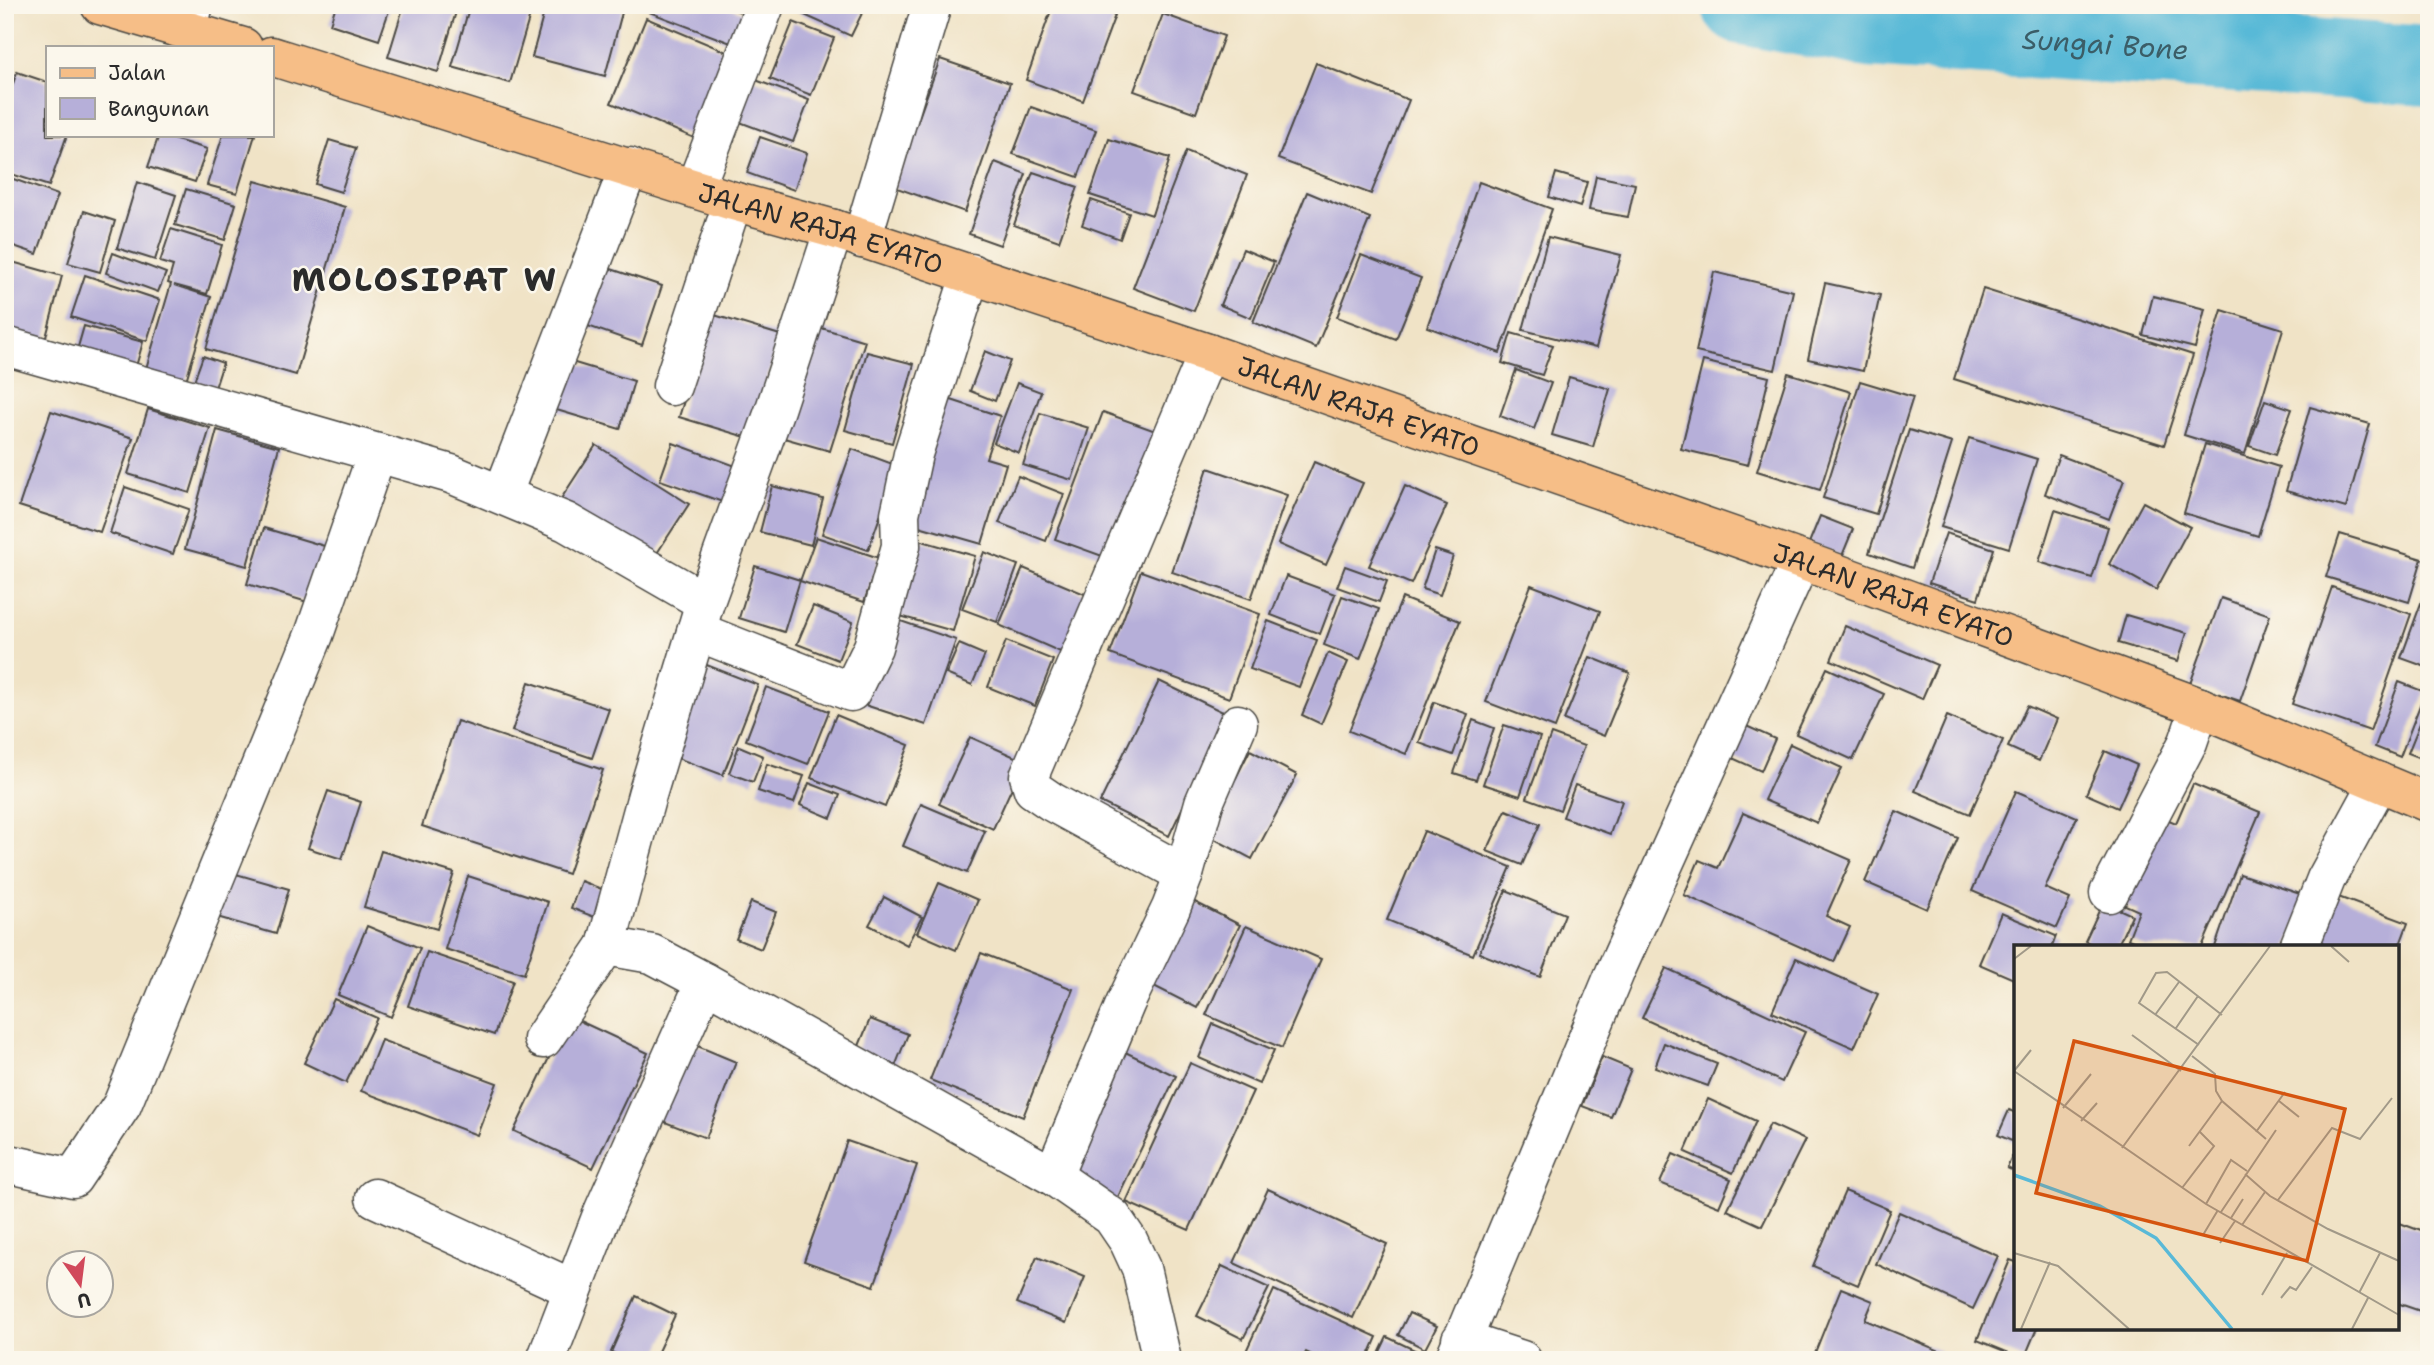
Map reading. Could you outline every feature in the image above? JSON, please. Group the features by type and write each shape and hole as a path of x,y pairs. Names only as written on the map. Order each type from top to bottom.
{"main road":[{"path":"100,5 190,18 241,46"},
{"name":"JALAN RAJA EYATO","path":"273,57 733,201 848,234 1208,353 1801,561 2200,707 2429,803"}],"street":[{"path":"695,188 765,5"},
{"path":"543,1039 606,946 700,617 775,409 848,234 932,5"},
{"path":"503,493 629,167"},
{"path":"672,386 733,201"},
{"path":"5,346 451,474 503,493 566,522 700,617 851,692 873,647 901,546 900,514 913,454 971,273"},
{"path":"1185,874 1052,802 1033,789 1029,776 1208,353"},
{"path":"5,1163 73,1178 122,1105 314,635 377,453"},
{"path":"1522,1360 1458,1350 1616,970 1801,561"},
{"path":"2109,893 2188,741 2200,707"},
{"path":"1053,1176 1126,1002 1185,874 1204,803 1238,724"},
{"path":"2300,945 2326,879 2379,782"},
{"path":"606,946 652,954 705,982 1053,1176 1112,1217 1129,1242 1141,1268 1162,1360"},
{"path":"546,1360 613,1188 705,982"},
{"path":"375,1198 573,1289"}],"building":[{"path":"336,5 391,5 379,40 330,24"},
{"path":"404,5 458,5 438,72 388,57"},
{"path":"470,5 533,5 510,83 452,67"},
{"path":"546,5 624,5 605,76 532,57"},
{"path":"652,5 723,5 748,15 736,45 649,12"},
{"path":"793,5 866,5 851,36 791,9"},
{"path":"1053,5 1088,5 1115,15 1083,101 1026,80"},
{"path":"1163,14 1224,36 1196,113 1134,91"},
{"path":"646,18 729,53 694,138 611,103"},
{"path":"793,22 834,38 811,95 770,79"},
{"path":"940,59 1010,83 965,212 894,187"},
{"path":"1316,63 1409,100 1371,194 1278,159"},
{"path":"17,72 46,82 46,136 67,136 49,186 5,172 5,107"},
{"path":"745,76 809,100 793,142 729,118"},
{"path":"1031,107 1096,130 1078,177 1013,154"},
{"path":"159,136 207,149 195,182 148,167"},
{"path":"223,136 255,136 237,193 207,185"},
{"path":"760,137 807,153 794,190 747,173"},
{"path":"1109,139 1170,158 1152,215 1090,195"},
{"path":"329,140 356,148 341,192 315,184"},
{"path":"1186,151 1247,175 1194,311 1133,288"},
{"path":"995,162 1026,174 1000,245 969,234"},
{"path":"1033,172 1078,187 1059,241 1014,225"},
{"path":"1556,173 1587,182 1580,207 1549,197"},
{"path":"5,176 58,195 37,254 5,243"},
{"path":"1596,176 1635,184 1628,217 1589,210"},
{"path":"255,181 345,207 296,375 206,349"},
{"path":"137,182 176,195 155,260 117,248"},
{"path":"1479,182 1552,209 1500,353 1427,327"},
{"path":"186,189 236,204 225,240 175,225"},
{"path":"1307,192 1370,218 1316,348 1253,322"},
{"path":"1091,200 1129,213 1120,239 1082,225"},
{"path":"84,211 115,221 100,272 68,263"},
{"path":"171,229 222,245 207,294 174,285 211,297 182,394 142,382 171,284 168,283 173,266 160,262"},
{"path":"1548,237 1621,255 1596,348 1523,330"},
{"path":"1243,249 1274,262 1251,318 1220,305"},
{"path":"113,253 166,273 158,292 106,273"},
{"path":"1361,255 1421,278 1396,339 1337,317"},
{"path":"5,260 62,276 45,341 5,331"},
{"path":"599,265 662,286 642,345 579,323"},
{"path":"1714,272 1793,291 1775,370 1696,352"},
{"path":"85,275 160,300 147,341 71,317"},
{"path":"1825,283 1880,295 1863,371 1808,359"},
{"path":"1983,289 2193,355 2164,445 1954,379"},
{"path":"2153,296 2205,309 2195,348 2143,335"},
{"path":"2222,310 2283,329 2245,454 2184,435"},
{"path":"711,314 780,335 749,438 679,417"},
{"path":"84,326 143,342 133,377 74,361"},
{"path":"818,327 865,341 830,451 784,438"},
{"path":"1511,333 1553,345 1542,375 1502,363"},
{"path":"985,351 1010,361 995,401 970,391"},
{"path":"867,352 914,364 892,443 845,430"},
{"path":"203,356 223,363 215,388 194,381"},
{"path":"565,360 634,381 620,429 550,408"},
{"path":"1703,361 1769,377 1748,465 1681,449"},
{"path":"1516,370 1551,383 1534,429 1500,416"},
{"path":"1788,373 1851,392 1820,490 1757,471"},
{"path":"1569,377 1610,389 1593,447 1552,435"},
{"path":"1860,381 1913,397 1876,514 1823,498"},
{"path":"1017,383 1041,392 1019,453 994,443"},
{"path":"945,398 1000,416 986,458 1006,464 982,544 905,522"},
{"path":"2265,400 2292,409 2275,455 2249,446"},
{"path":"2310,407 2370,424 2346,508 2286,491"},
{"path":"148,409 210,428 190,493 128,474"},
{"path":"51,411 133,438 100,532 19,506"},
{"path":"1103,412 1164,434 1116,561 1055,539"},
{"path":"1040,413 1089,428 1072,480 1023,465"},
{"path":"217,430 279,447 247,566 185,549"},
{"path":"1909,430 1952,443 1912,568 1869,553"},
{"path":"1969,438 2037,459 2009,548 1941,527"},
{"path":"673,443 744,469 731,505 660,480"},
{"path":"2205,444 2279,467 2258,536 2184,513"},
{"path":"596,445 689,504 650,564 557,505"},
{"path":"852,449 898,466 868,550 822,534"},
{"path":"2059,455 2124,480 2109,519 2045,494"},
{"path":"1314,462 1363,483 1326,565 1278,544"},
{"path":"1208,468 1287,495 1251,599 1172,572"},
{"path":"1018,476 1064,494 1046,541 999,523"},
{"path":"772,486 823,499 811,545 760,532"},
{"path":"1405,486 1447,505 1411,584 1369,566"},
{"path":"125,487 189,509 173,554 110,533"},
{"path":"2143,502 2190,527 2156,590 2109,564"},
{"path":"2055,510 2108,527 2092,578 2039,562"},
{"path":"1820,516 1853,529 1842,556 1809,543"},
{"path":"264,528 331,548 314,604 247,584"},
{"path":"1946,533 1994,549 1978,599 1929,583"},
{"path":"2340,534 2422,559 2409,602 2326,577"},
{"path":"816,537 879,558 864,602 800,581"},
{"path":"908,537 975,556 953,631 886,612"},
{"path":"1435,550 1453,556 1440,595 1422,589"},
{"path":"984,552 1018,565 997,622 962,609"},
{"path":"755,566 800,580 784,632 739,618"},
{"path":"1345,566 1387,581 1379,602 1337,587"},
{"path":"1023,568 1099,600 1074,658 999,625"},
{"path":"1141,571 1260,614 1229,698 1110,654"},
{"path":"1286,576 1335,594 1320,634 1271,615"},
{"path":"1531,585 1600,611 1555,728 1486,702"},
{"path":"2332,587 2411,614 2370,731 2292,704"},
{"path":"2424,595 2429,596 2429,668 2401,658"},
{"path":"1342,596 1379,609 1360,659 1324,645"},
{"path":"1402,598 1460,621 1406,754 1349,731"},
{"path":"2221,598 2270,615 2240,701 2190,684"},
{"path":"813,606 853,622 838,660 797,644"},
{"path":"2126,615 2187,633 2178,661 2118,643"},
{"path":"889,617 956,640 926,725 859,703"},
{"path":"1268,621 1317,640 1299,687 1250,669"},
{"path":"1845,626 1937,665 1922,699 1831,660"},
{"path":"1006,641 1053,660 1035,706 988,687"},
{"path":"959,644 985,655 972,685 946,674"},
{"path":"1328,653 1348,662 1321,724 1302,715"},
{"path":"1590,657 1630,673 1604,736 1564,720"},
{"path":"704,664 758,685 723,775 669,755"},
{"path":"1827,668 1884,694 1853,760 1796,734"},
{"path":"1159,681 1227,714 1169,836 1100,802"},
{"path":"529,682 609,709 592,758 512,731"},
{"path":"2399,682 2425,692 2400,757 2375,747"},
{"path":"766,687 829,711 808,764 746,740"},
{"path":"2429,701 2429,761 2408,753"},
{"path":"1434,702 1468,714 1453,755 1419,743"},
{"path":"2027,706 2057,719 2039,761 2008,747"},
{"path":"836,715 909,745 885,807 811,778"},
{"path":"1947,716 2003,740 1970,814 1915,791"},
{"path":"1473,720 1494,728 1476,780 1454,773"},
{"path":"457,721 603,770 568,874 422,826"},
{"path":"1504,725 1540,737 1520,796 1483,784"},
{"path":"1744,725 1775,739 1761,771 1730,757"},
{"path":"1551,734 1584,746 1560,810 1527,798"},
{"path":"970,737 1024,761 993,829 939,804"},
{"path":"1790,744 1842,768 1817,823 1764,800"},
{"path":"739,746 763,756 753,782 729,773"},
{"path":"1250,750 1297,775 1252,859 1205,834 1227,774 1236,778"},
{"path":"2105,751 2137,765 2118,808 2086,794"},
{"path":"767,764 804,776 794,803 758,791"},
{"path":"809,783 840,795 831,818 800,805"},
{"path":"2193,784 2260,812 2203,945 2142,945 2128,939 2139,911 2114,900 2152,813 2176,823"},
{"path":"1575,785 1622,801 1610,834 1563,817"},
{"path":"328,791 361,802 342,859 308,848"},
{"path":"2016,791 2077,817 2045,888 2070,899 2057,928 1972,891"},
{"path":"921,804 985,831 967,873 903,846"},
{"path":"1506,810 1540,824 1522,865 1487,851"},
{"path":"1896,811 1958,838 1927,909 1865,882"},
{"path":"1743,813 1851,860 1826,916 1850,927 1834,962 1684,895 1699,860 1718,868"},
{"path":"1424,831 1511,867 1473,955 1387,920"},
{"path":"381,851 454,873 437,929 364,907"},
{"path":"229,872 289,889 276,934 217,917"},
{"path":"2240,874 2306,896 2289,945 2216,945"},
{"path":"468,876 548,902 524,974 445,949"},
{"path":"581,881 612,893 602,920 571,908"},
{"path":"939,883 978,900 956,950 917,933"},
{"path":"1506,890 1565,914 1540,977 1479,953"},
{"path":"2333,895 2408,923 2399,947 2315,945"},
{"path":"1183,896 1240,925 1197,1008 1140,979"},
{"path":"884,897 922,917 907,945 869,925"},
{"path":"751,902 776,912 761,949 736,939"},
{"path":"2103,902 2132,915 2118,945 2092,945 2085,941"},
{"path":"2001,913 2056,936 2053,945 2014,945 2014,979 1979,964"},
{"path":"367,926 420,948 391,1017 338,995"},
{"path":"1246,926 1321,959 1282,1048 1206,1015"},
{"path":"427,952 513,981 494,1035 408,1006"},
{"path":"981,953 1073,989 1023,1117 930,1080"},
{"path":"1796,958 1878,994 1854,1048 1772,1012"},
{"path":"1666,968 1805,1032 1782,1082 1642,1018"},
{"path":"334,999 377,1018 346,1083 304,1063"},
{"path":"569,1016 648,1053 593,1168 514,1131"},
{"path":"870,1019 908,1034 892,1074 854,1058"},
{"path":"1213,1024 1274,1050 1259,1084 1199,1058"},
{"path":"381,1040 497,1083 477,1135 361,1091"},
{"path":"688,1042 736,1062 706,1138 657,1119"},
{"path":"1664,1043 1717,1064 1708,1086 1655,1067"},
{"path":"1123,1051 1176,1076 1115,1203 1062,1179"},
{"path":"1602,1057 1631,1069 1611,1117 1582,1106"},
{"path":"1190,1063 1253,1091 1189,1230 1126,1202"},
{"path":"1708,1099 1756,1121 1733,1173 1685,1152"},
{"path":"2009,1110 2014,1112 2014,1142 1998,1135"},
{"path":"1770,1124 1805,1140 1762,1226 1727,1210"},
{"path":"847,1141 917,1165 874,1286 804,1261"},
{"path":"2014,1152 2014,1171 2007,1168"},
{"path":"1673,1154 1731,1179 1719,1207 1660,1183"},
{"path":"1268,1189 1387,1244 1353,1318 1234,1263"},
{"path":"1845,1191 1890,1210 1858,1285 1813,1266"},
{"path":"1899,1212 1998,1256 1973,1309 1876,1264"},
{"path":"2399,1223 2429,1234 2429,1314 2399,1304"},
{"path":"1037,1257 1085,1277 1066,1323 1017,1303"},
{"path":"2010,1260 2014,1261 2014,1330 2036,1330 2024,1359 1977,1340"},
{"path":"1222,1266 1269,1288 1243,1339 1197,1316"},
{"path":"1841,1288 1873,1301 1865,1320 1940,1351 1936,1360 1812,1360"},
{"path":"1274,1290 1377,1337 1367,1360 1322,1360 1306,1352 1302,1360 1242,1360"},
{"path":"636,1296 675,1315 654,1360 629,1360 611,1352"},
{"path":"1409,1313 1437,1326 1425,1349 1398,1335"},
{"path":"1387,1337 1423,1354 1420,1360 1376,1360"}],"waterway":[{"name":"Sungai Bone","path":"1742,5 1868,28 2429,66"}],"district":[{"name":"MOLOSIPAT W","path":"425,279"}]}
